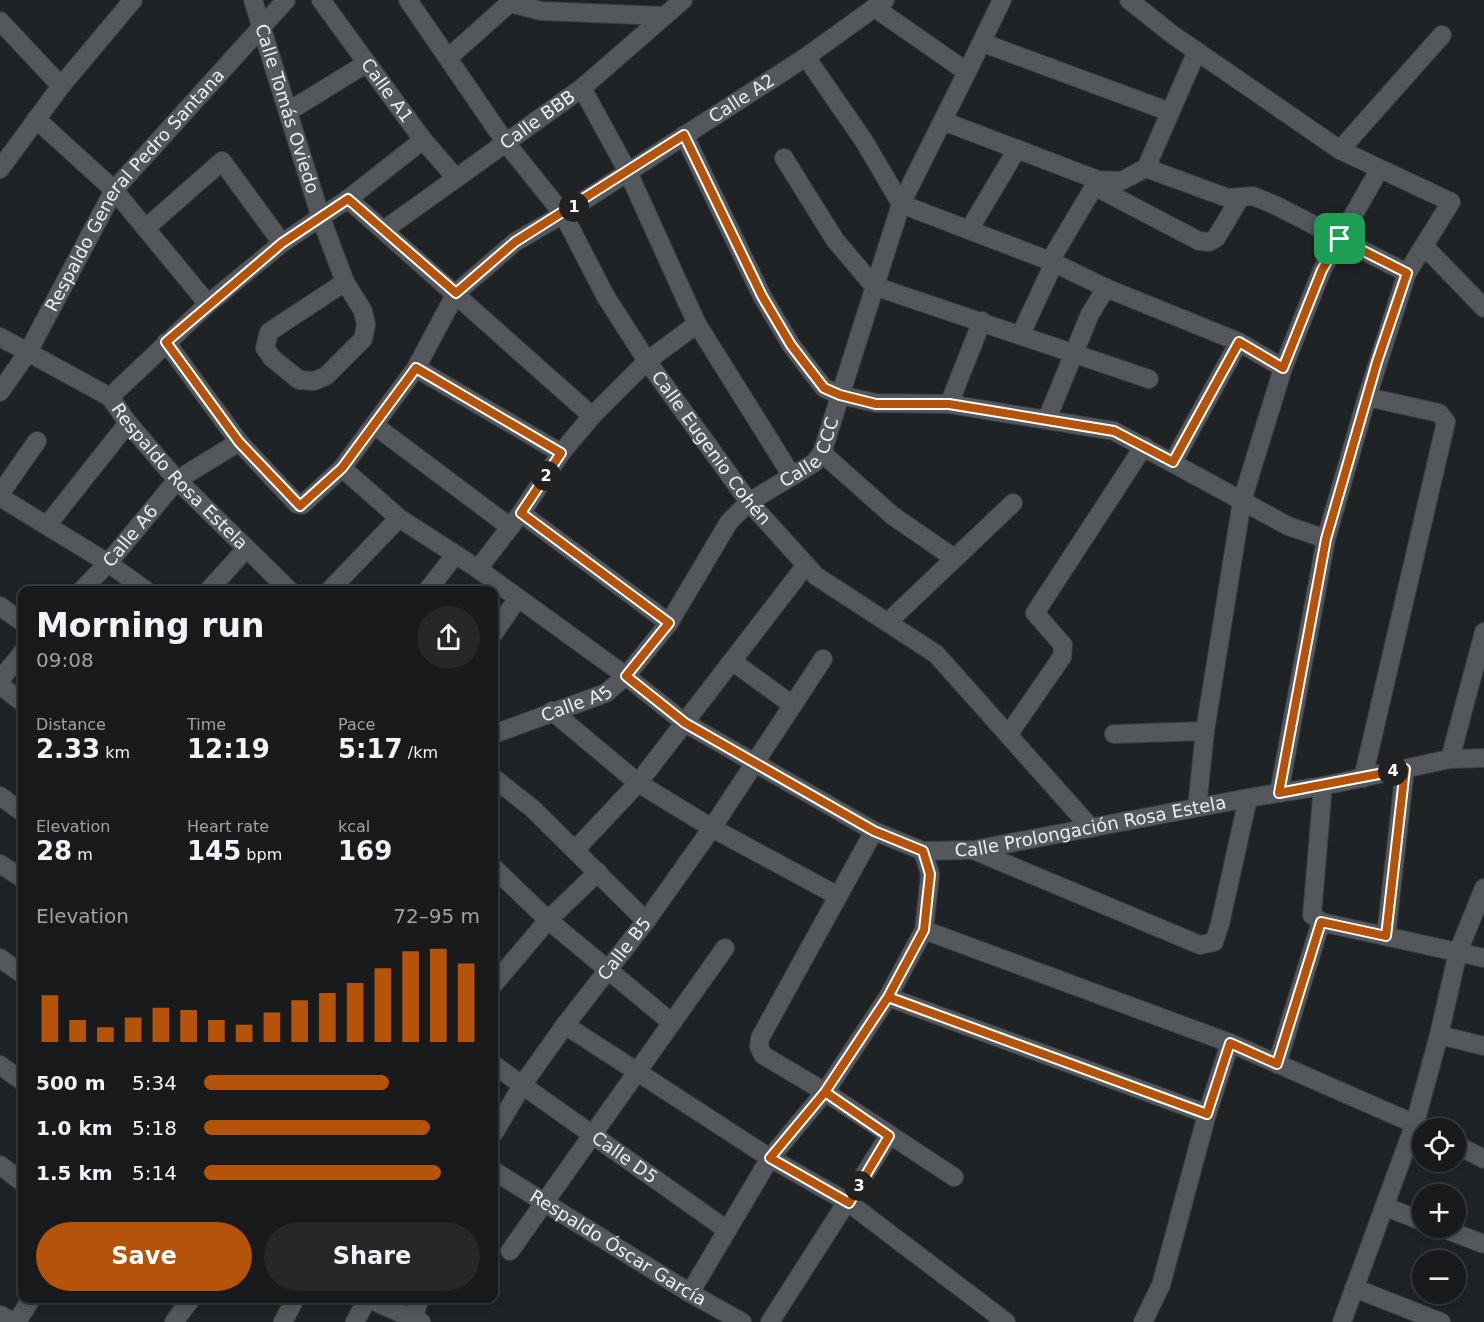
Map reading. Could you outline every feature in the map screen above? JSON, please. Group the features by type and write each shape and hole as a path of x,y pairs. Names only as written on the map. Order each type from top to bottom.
{"street":[{"path":"0,169 61,86 133,0"},
{"name":"Calle Tomás Oviedo","path":"253,0 321,218 345,282 363,311 366,326 363,339 326,376 314,381 299,380 272,358 265,348 269,332 345,282"},
{"name":"Respaldo General Pedro Santana","path":"0,392 28,352 114,190 260,26 286,0"},
{"name":"Calle A1","path":"321,0 423,140 456,178"},
{"name":"Calle Eugenio Cohén","path":"408,0 506,143 563,214 606,297 647,361 749,502 816,576 845,597 936,654 1091,828"},
{"name":"Calle BBB","path":"384,230 582,88 683,0"},
{"name":"Calle CCC","path":"669,623 729,522 749,502 814,463 822,453 901,204 983,43 1002,0"},
{"path":"1129,0 1197,51 1340,150 1378,170 1451,202 1407,273 1367,397 1326,539 1279,793"},
{"path":"448,58 512,2 551,12 664,16"},
{"path":"880,4 967,72"},
{"name":"Calle A2","path":"166,342 239,442 300,506 342,468 375,425 416,368 456,293 515,242 563,214 806,57 880,4"},
{"path":"0,21 61,86"},
{"path":"1340,150 1442,35"},
{"path":"983,43 1170,112"},
{"path":"1096,183 1121,181 1146,168 1197,51"},
{"path":"806,57 864,141 901,204 1052,262 1106,288 1239,342 1283,368"},
{"path":"289,111 367,63"},
{"path":"582,88 628,172 696,324 792,476"},
{"path":"36,119 114,190 147,227 208,304"},
{"path":"944,121 1096,183 1199,240 1209,242 1216,237 1240,198"},
{"path":"684,135 762,296 814,377 824,388 840,395 876,404 949,404 1114,431 1288,526 1326,539"},
{"path":"110,397 208,304 282,243 348,199 423,140"},
{"path":"969,230 1017,149"},
{"path":"784,158 835,240 874,286 1149,379"},
{"path":"147,227 222,161 282,243"},
{"path":"1146,168 1228,198 1253,196 1407,273"},
{"path":"1197,807 1205,730 1242,501 1283,368 1322,270 1378,170"},
{"path":"1021,334 1052,262 1096,183"},
{"path":"348,199 592,416"},
{"path":"1424,246 1484,308"},
{"path":"1047,419 1090,314 1106,288"},
{"path":"949,404 982,321"},
{"path":"478,569 516,520 561,453 592,416 647,361 696,324"},
{"name":"Respaldo Rosa Estela","path":"0,336 110,397 128,423 177,480 285,586"},
{"path":"1173,462 1239,342"},
{"path":"416,368 561,453"},
{"path":"1363,778 1446,422 1439,413 1367,397"},
{"path":"48,524 128,423"},
{"path":"375,425 669,623"},
{"path":"37,441 0,495 108,562 140,586"},
{"name":"Calle A6","path":"86,586 177,480 239,442"},
{"path":"1008,735 1062,657 1063,645 1035,613 1144,446"},
{"path":"822,453 893,516 954,558"},
{"name":"Calle Prolongación Rosa Estela","path":"342,468 399,518 478,569 626,676 685,723 874,831 923,851 974,850 1197,807 1323,786 1450,759 1484,758"},
{"path":"888,622 1013,503"},
{"path":"334,586 399,518"},
{"path":"213,586 246,549"},
{"path":"430,586 454,555"},
{"path":"575,850 638,783 806,565"},
{"path":"498,627 518,598"},
{"path":"0,606 18,619"},
{"name":"Calle A5","path":"498,732 606,693 626,676 669,623"},
{"path":"1450,759 1484,632"},
{"path":"0,680 18,659"},
{"name":"Calle B5","path":"498,1126 523,1084 565,1025 607,967 646,921 712,828 791,704 823,659"},
{"path":"732,661 791,704"},
{"path":"0,685 18,699"},
{"path":"552,711 638,783 712,828 838,896"},
{"path":"1114,734 1205,730"},
{"path":"1386,936 1405,769"},
{"path":"498,781 534,809 646,921"},
{"path":"1323,786 1312,915 1321,922 1484,958"},
{"path":"0,796 18,809"},
{"path":"974,850 1200,945 1214,942 1220,924 1248,798"},
{"path":"874,831 760,1038 759,1047 763,1055 825,1092 954,1177"},
{"path":"690,1293 770,1158 825,1092 888,997 924,930 930,874 923,851"},
{"path":"0,864 18,875"},
{"path":"498,872 548,920 672,1023"},
{"path":"498,979 548,920 598,872"},
{"path":"1422,1118 1458,952 1484,888"},
{"path":"1277,1064 1321,922"},
{"path":"924,930 1230,1043 1412,1123"},
{"path":"510,1251 725,948"},
{"path":"0,958 18,971"},
{"path":"888,997 1207,1114"},
{"path":"565,1025 770,1158 849,1203 1006,1322"},
{"path":"1439,1035 1484,1046"},
{"path":"1143,1322 1161,1285 1207,1114 1230,1043"},
{"path":"0,1065 18,1078"},
{"name":"Calle D5","path":"498,1068 727,1230"},
{"path":"771,1322 849,1203 889,1136"},
{"path":"1342,1322 1412,1145"},
{"path":"1466,1150 1484,1159"},
{"path":"0,1165 18,1179"},
{"name":"Respaldo Óscar García","path":"498,1173 690,1293 742,1322"},
{"path":"1386,1207 1412,1217"},
{"path":"1466,1237 1484,1244"},
{"path":"1354,1288 1441,1322"},
{"path":"0,1316 15,1322 28,1303"},
{"path":"283,1322 293,1303"},
{"path":"355,1322 366,1303"},
{"path":"374,1303 390,1315 417,1319 419,1303"}],"route":[{"path":"1340,239 1322,270 1283,368 1239,342 1173,462 1114,431 949,404 876,404 840,395 824,388 791,345 762,296 684,135 563,214 515,242 456,293 348,199 282,243 166,342 239,442 300,506 342,468 416,368 561,453 521,513 669,623 626,676 685,723 874,831 923,851 930,874 930,897 924,930 888,997 825,1092 770,1158 849,1203 889,1136 825,1092 855,1046 888,997 1207,1114 1230,1043 1277,1064 1321,922 1386,936 1405,769 1279,793 1326,539 1377,362 1407,273 1340,239"}]}
